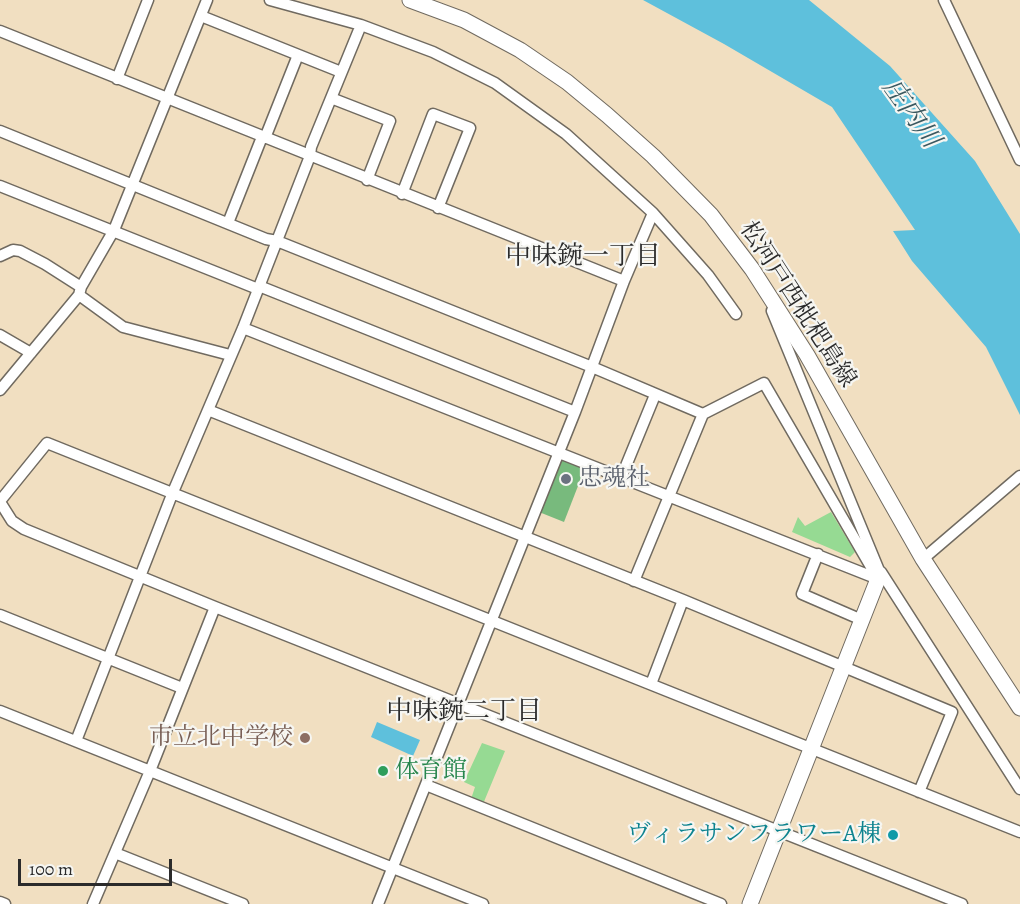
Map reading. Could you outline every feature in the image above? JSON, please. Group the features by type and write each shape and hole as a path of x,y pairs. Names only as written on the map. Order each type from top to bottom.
{"main road":[{"name":"松河戸西枇杷島線","path":"410,0 464,20 520,50 567,82 653,156 711,215 752,269 777,308 923,559 1020,708"},
{"path":"750,904 879,576"}],"street":[{"path":"117,79 148,0"},
{"path":"0,390 80,291 114,230 207,0"},
{"path":"270,0 361,25 433,52 495,83 566,134 652,213 708,275 736,314"},
{"path":"944,0 1020,160"},
{"path":"201,16 342,72"},
{"path":"76,741 174,492 278,241 310,156 310,147 361,25"},
{"path":"0,31 624,282"},
{"path":"228,223 298,55"},
{"path":"332,98 390,121 367,180"},
{"path":"402,194 433,114 470,128 438,208"},
{"path":"0,131 266,239 278,241 592,367 703,414"},
{"path":"0,186 575,412"},
{"path":"378,904 652,213"},
{"path":"0,256 13,250 20,251 45,264 123,327 230,355"},
{"path":"777,308 772,311 879,576"},
{"path":"243,327 621,478 879,576"},
{"path":"0,335 31,353"},
{"path":"634,581 703,414 764,383 879,576 1020,789"},
{"path":"621,478 655,395"},
{"path":"208,410 683,600 952,712 919,792"},
{"path":"962,904 24,529 12,521 0,502 47,443 1020,832"},
{"path":"923,559 1020,476"},
{"path":"818,554 802,594 862,620"},
{"path":"651,684 683,600"},
{"path":"93,904 150,771 215,607"},
{"path":"0,615 182,688"},
{"path":"0,711 483,904"},
{"path":"426,785 721,904"},
{"path":"115,853 243,904"},
{"path":"0,902 4,904"}],"green space":[{"path":"564,460 585,468 564,522 539,512 559,461"},
{"path":"831,512 855,552 850,557 792,532 798,517 805,526"},
{"path":"482,743 505,751 483,804 471,799 475,787 464,782"}],"water":[{"name":"庄内川","path":"643,0 809,0 890,66 975,161 1020,234 1020,415 986,347 912,261 893,231 915,230 832,107"},
{"path":"377,722 420,740 413,756 371,737"}],"place":[{"name":"忠魂社","path":"566,479"},
{"name":"市立北中学校","path":"305,738"},
{"name":"体育館","path":"383,771"},
{"name":"ヴィラサンフラワーA棟","path":"893,835"}],"district":[{"name":"中味鋺一丁目","path":"583,258"},
{"name":"中味鋺二丁目","path":"464,713"}]}
